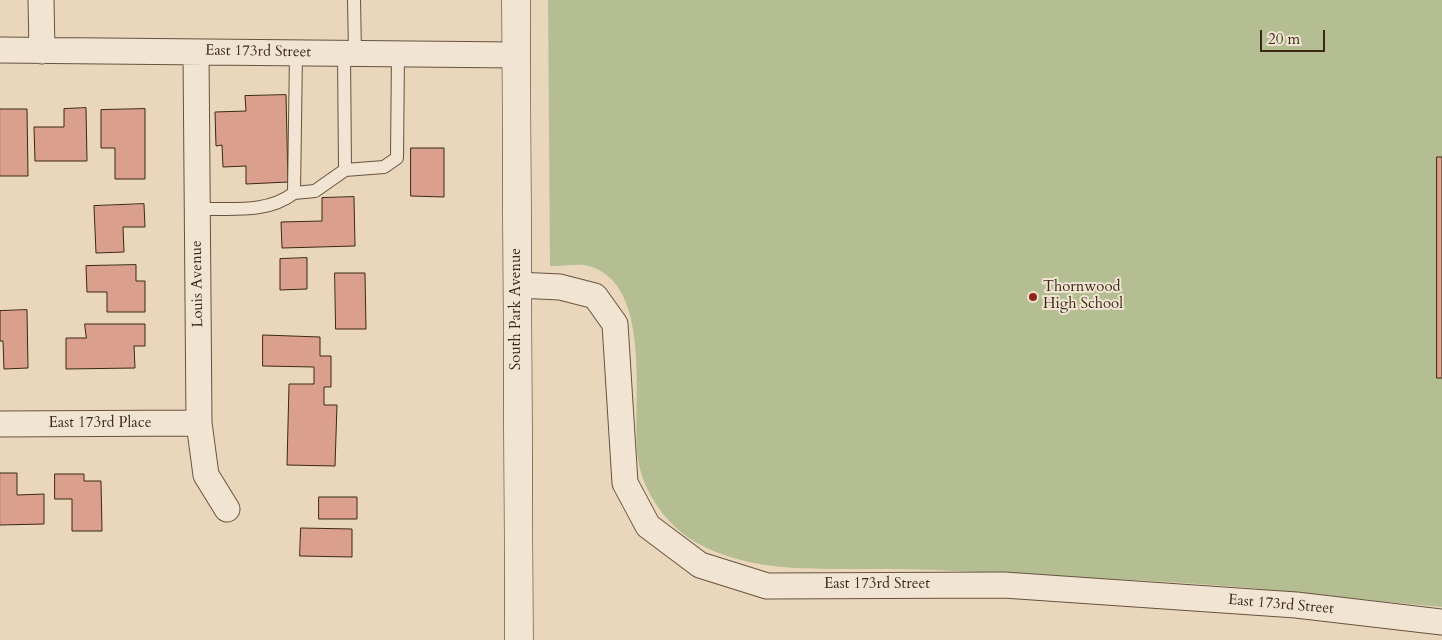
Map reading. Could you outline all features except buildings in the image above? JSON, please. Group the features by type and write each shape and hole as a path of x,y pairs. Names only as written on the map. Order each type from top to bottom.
{"street":[{"path":"41,0 42,51"},
{"name":"South Park Avenue","path":"516,0 519,629"},
{"name":"East 173rd Street","path":"0,50 516,54"},
{"name":"Louis Avenue","path":"196,52 199,423 206,475 227,509"},
{"name":"East 173rd Street","path":"517,285 560,287 595,296 615,324 625,483 648,526 700,565 766,586 1004,585 1296,605 1442,622"},
{"name":"East 173rd Place","path":"0,424 199,423"}],"lane":[{"path":"345,170 354,0"},
{"path":"294,193 296,53"},
{"path":"198,209 266,207 284,201 294,193 315,191 345,170 384,167 397,158 398,54"}],"green space":[{"name":"Thornwood High School","path":"548,0 1442,0 1442,607 1172,582 900,569 790,568 766,565 719,553 686,536 658,508 645,484 641,472 638,459 637,437 636,350 632,322 624,297 610,278 589,266 550,266"}],"place":[{"name":"Thornwood High School","path":"1033,297"}]}
